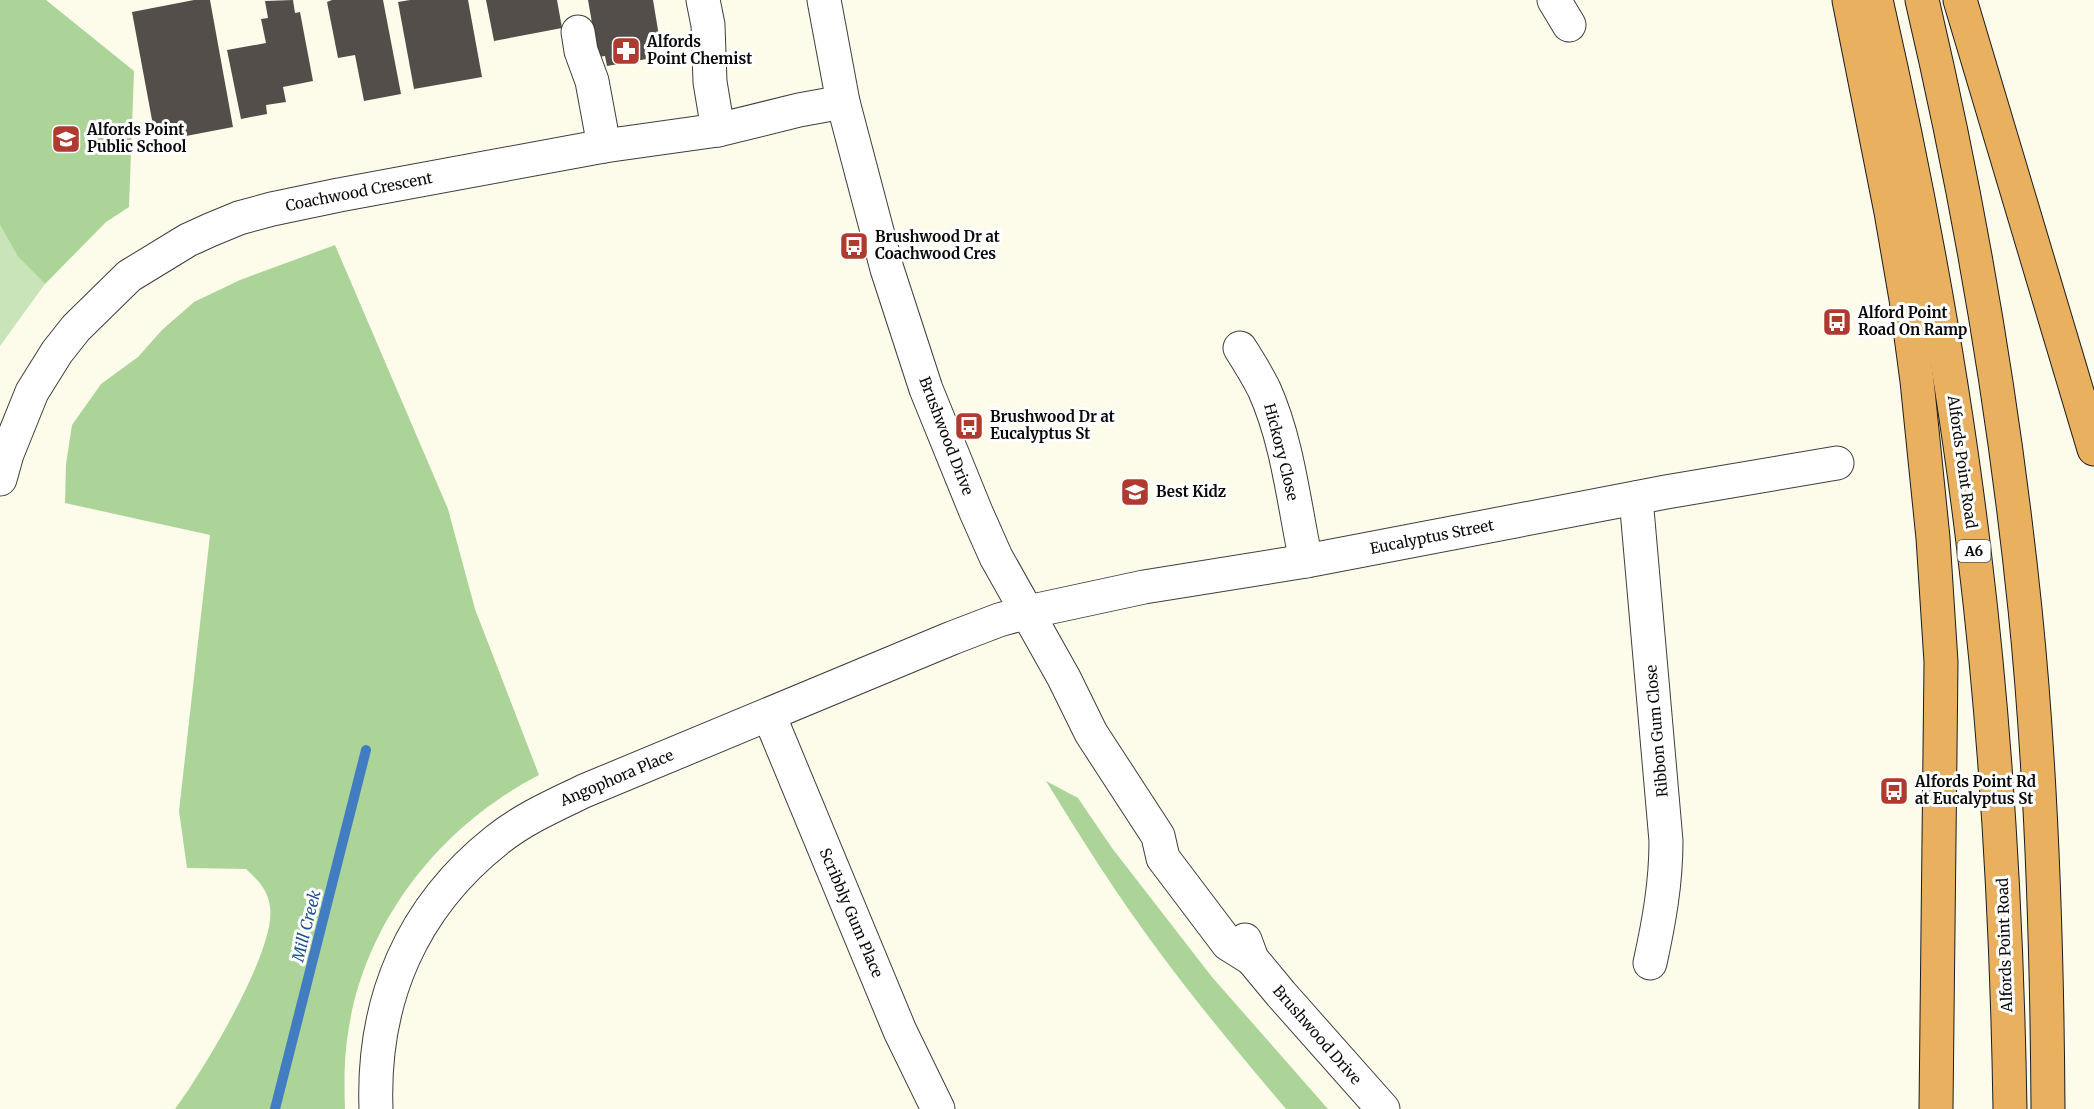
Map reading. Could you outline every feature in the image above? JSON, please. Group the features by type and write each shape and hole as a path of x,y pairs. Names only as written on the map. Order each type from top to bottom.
{"highway":[{"path":"1849,0 1906,299 1934,548 1941,662 1936,1109"},
{"name":"Alfords Point Road","path":"1876,0 1905,129 1928,249 1959,433 1975,560 1989,685 2002,861 2010,1109"},
{"path":"1922,0 1957,162 1990,347 2018,550 2036,740 2044,883 2048,996 2048,1109"},
{"path":"1959,0 2094,449"}],"street":[{"path":"704,0 708,24 710,82 718,130"},
{"name":"Brushwood Drive","path":"824,0 843,102 887,269 926,390 996,557 1064,678 1091,734 1158,836 1180,850 1242,933 1252,960 1329,1051 1383,1109"},
{"path":"578,32 581,51 592,81 604,146"},
{"name":"Coachwood Crescent","path":"0,478 7,454 32,392 75,328 129,276 188,240 239,218 273,209 604,146 718,130 843,102"},
{"name":"Hickory Close","path":"1240,348 1264,390 1275,420 1284,452 1306,561"},
{"name":"Eucalyptus Street","path":"1028,612 1144,587 1306,561 1636,498 1837,463"},
{"name":"Ribbon Gum Close","path":"1636,498 1666,841 1666,877 1650,963"},
{"name":"Angophora Place","path":"376,1109 375,1075 381,1029 390,990 406,951 428,913 458,874 498,839 540,813 584,791 952,638 999,620 1028,612"},
{"name":"Scribbly Gum Place","path":"769,716 892,1012 938,1109"}],"green space":[{"name":"Alfords Point Public School","path":"0,0 46,0 134,71 129,207 106,222 45,284 18,257 0,225"},
{"path":"0,225 18,257 45,284 0,346"},
{"path":"335,245 448,509 475,609 539,775 504,796 471,820 441,848 414,879 391,913 358,987 346,1047 345,1109 175,1109 219,1040 250,980 269,926 270,907 262,886 246,869 187,868 179,811 210,535 65,503 66,464 72,425 101,384 138,357 162,330 194,302 240,280"},
{"path":"1046,781 1078,798 1112,848 1212,977 1328,1109 1286,1109 1217,1027 1157,949 1100,866"}],"building":[{"path":"194,0 210,0 233,127 186,136 184,130 155,136 132,12"},
{"path":"293,0 295,13 300,12 313,81 283,87 286,102 266,105 267,114 241,119 227,50 266,43 261,19 268,18 265,1"},
{"path":"332,0 383,0 401,94 364,101 355,55 338,58 327,2"},
{"path":"468,0 482,77 414,89 398,2"},
{"path":"486,0 557,0 562,28 494,41"},
{"path":"588,0 653,0 660,42 649,44 652,58 607,66 605,56 598,57"}],"waterway":[{"name":"Mill Creek","path":"275,1109 366,750"}],"place":[{"name":"Alfords Point Chemist","path":"626,51"},
{"name":"Alfords Point Public School","path":"66,139"},
{"name":"Brushwood Dr at Coachwood Cres","path":"854,246"},
{"name":"Alford Point Road On Ramp","path":"1837,322"},
{"name":"Brushwood Dr at Eucalyptus St","path":"969,426"},
{"name":"Best Kidz","path":"1135,492"},
{"name":"Alfords Point Rd at Eucalyptus St","path":"1894,791"}]}
